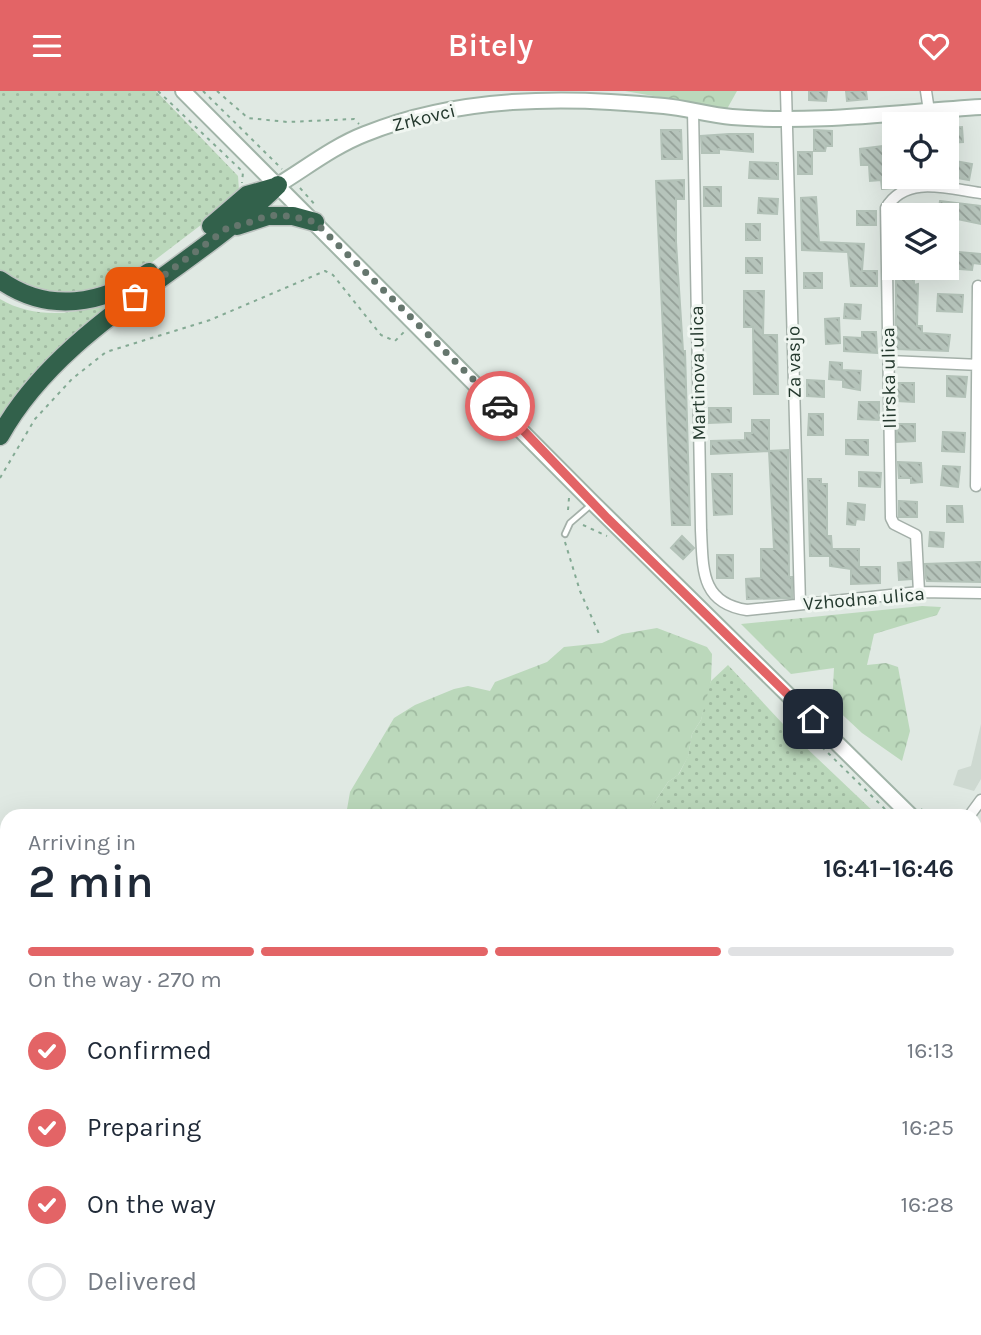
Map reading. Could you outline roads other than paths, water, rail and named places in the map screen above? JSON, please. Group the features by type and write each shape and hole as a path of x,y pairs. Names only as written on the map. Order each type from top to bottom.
{"highway":[{"path":"0,436 25,401 60,362 135,297 230,226 278,185"},
{"path":"0,280 25,293 65,303 110,295 154,269 247,195 278,185"},
{"path":"230,226 245,226 268,216 293,216 315,222"}],"street":[{"path":"183,91 503,409 593,503 904,809"},
{"name":"Za vasjo","path":"786,91 800,604"},
{"path":"926,91 928,112"},
{"name":"Zrkovci","path":"278,185 365,133 465,108 529,101 585,101 731,117 882,118"},
{"name":"Zrkovci","path":"955,112 981,107"},
{"name":"Martinova ulica","path":"693,111 703,567 706,582 716,597 730,607 747,610"},
{"path":"959,188 981,193"},
{"name":"Ilirska ulica","path":"910,189 886,208 891,518 894,524 916,535 919,592"},
{"path":"976,486 978,286"},
{"path":"889,361 979,365"},
{"name":"Vzhodna ulica","path":"747,610 919,592 981,593"}],"lane":[{"path":"481,429 503,409"},
{"path":"565,534 570,523 593,503"}]}
